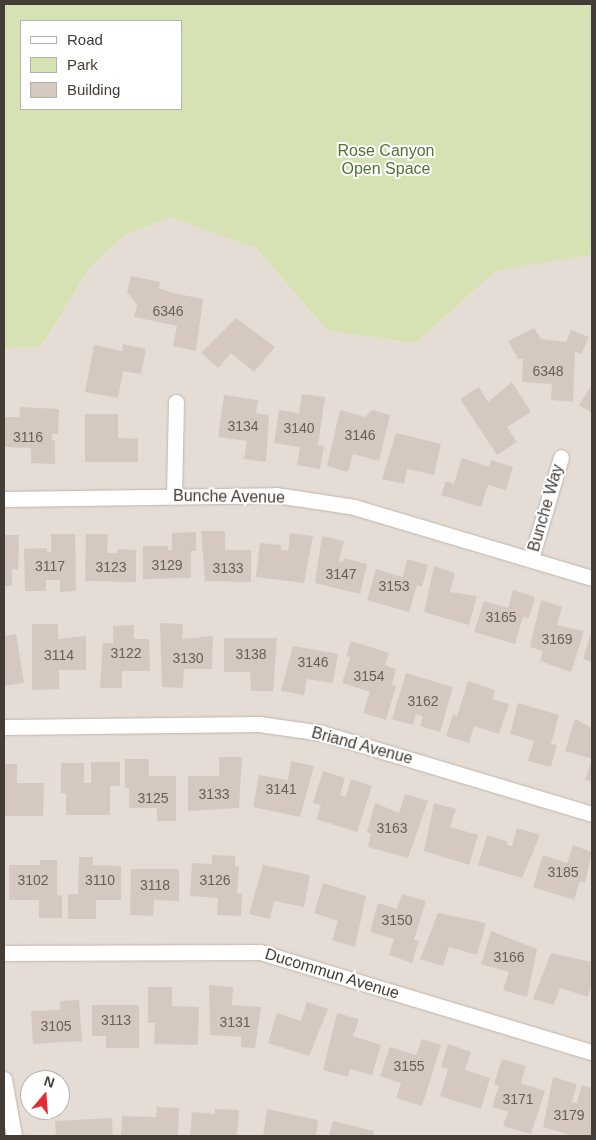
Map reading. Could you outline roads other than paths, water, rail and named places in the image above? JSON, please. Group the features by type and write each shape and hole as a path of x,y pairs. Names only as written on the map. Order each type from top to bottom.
{"street":[{"path":"174,496 176,402"},
{"name":"Bunche Way","path":"531,559 561,457"},
{"name":"Bunche Avenue","path":"4,499 276,495 354,507 592,578"},
{"name":"Briand Avenue","path":"4,727 259,724 313,731 592,814"},
{"name":"Ducommun Avenue","path":"4,953 260,952 592,1052"},
{"path":"4,1079 14,1136"}],"park label":[{"name":"Rose Canyon Open Space","path":"386,160"}]}
